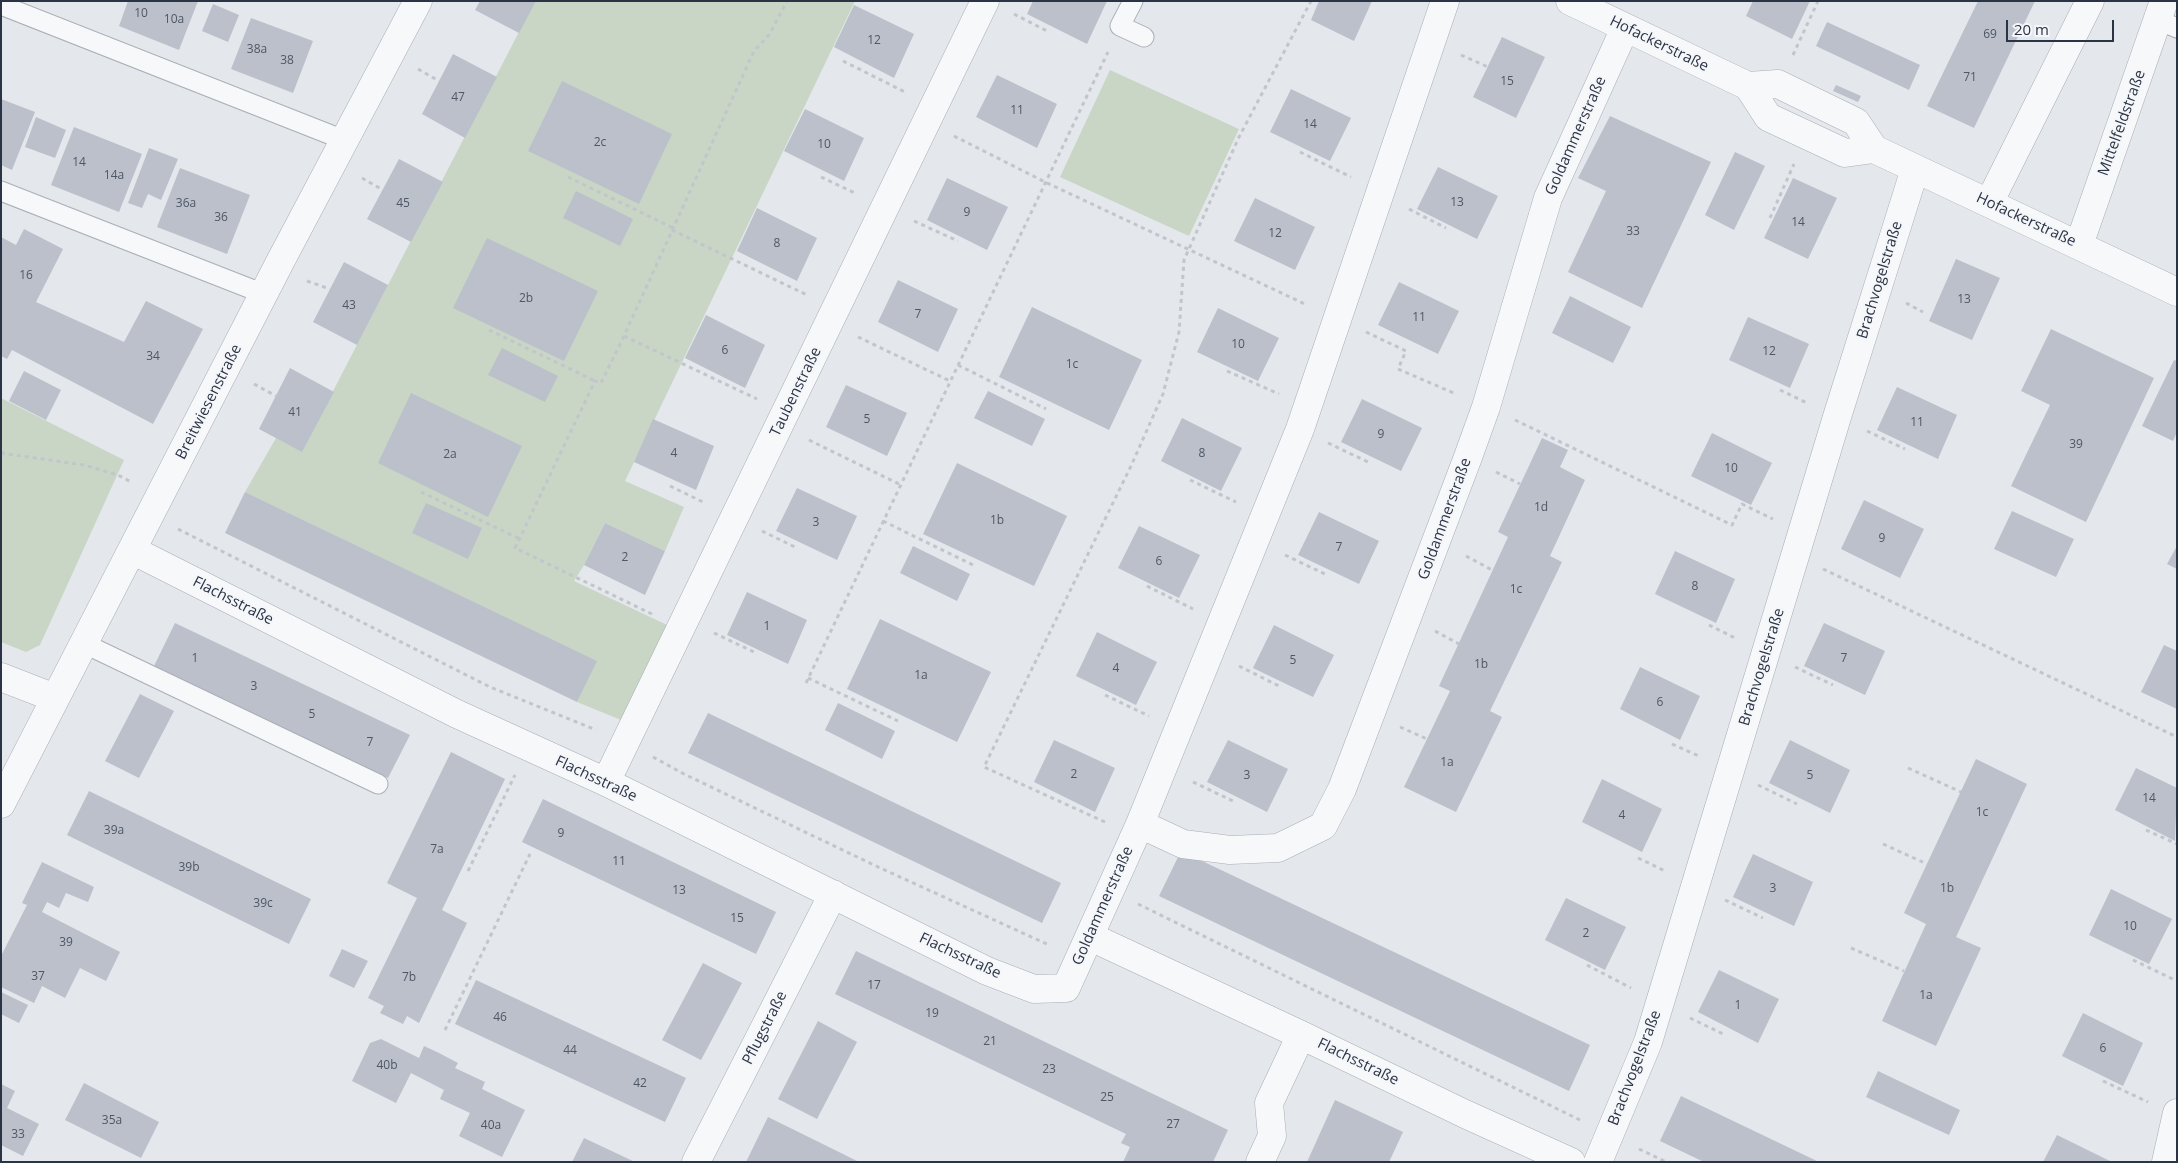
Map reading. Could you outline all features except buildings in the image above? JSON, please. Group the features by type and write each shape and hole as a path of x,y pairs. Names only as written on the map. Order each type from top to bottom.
{"street":[{"name":"Breitwiesenstraße","path":"1,804 54,698 156,506 264,294 418,1"},
{"name":"Goldammerstraße","path":"1066,988 1111,891 1164,768 1303,418 1445,1"},
{"name":"Hofackerstraße","path":"1570,1 1748,86 1778,84 1856,122 1874,148 2177,292"},
{"path":"1989,203 2090,1"},
{"name":"Taubenstraße","path":"606,782 930,115 996,6"},
{"name":"Mittelfeldstraße","path":"2079,245 2166,16"},
{"name":"Goldammerstraße","path":"1138,830 1183,844 1230,850 1278,848 1323,826 1348,772 1412,609 1486,407 1548,198 1625,28"},
{"path":"1748,86 1768,117 1845,153 1874,148"},
{"name":"Brachvogelstraße","path":"1598,1162 1648,1042 1837,417 1915,169"},
{"name":"Flachsstraße","path":"132,550 457,714 606,782 987,971 1034,989 1066,988"},
{"path":"1,677 54,698"},
{"name":"Pflugstraße","path":"696,1162 833,894"},
{"name":"Flachsstraße","path":"1085,948 1301,1035 1465,1114 1571,1162"},
{"path":"1260,1162 1272,1136 1269,1103 1301,1035"},
{"path":"2166,1162 2177,1114"}],"lane":[{"path":"1133,1 1120,26 1144,37"},
{"path":"1,5 344,140"},
{"path":"1,191 264,294"},
{"path":"84,643 378,784"}],"path":[{"path":"489,330 601,383 754,51 769,35 787,1"},
{"path":"1138,830 984,767 1131,466 1163,394 1179,332 1184,260 1239,137 1311,1"},
{"path":"1778,84 1818,1"},
{"path":"996,6 1049,32"},
{"path":"806,683 1120,26"},
{"path":"843,61 930,115 1045,182 1406,351 1398,369 1486,407 1732,525 1742,504 1799,544 2177,737"},
{"path":"1770,218 1806,135"},
{"path":"1300,152 1446,228"},
{"path":"568,177 673,229 950,381"},
{"path":"624,336 900,485"},
{"path":"958,365 1046,409"},
{"path":"1227,371 1303,418 1368,462"},
{"path":"595,381 515,548 684,624 754,652"},
{"path":"1837,417 1905,449"},
{"path":"1,453 84,465 118,475 156,506 490,686 626,742 701,783 1085,948"},
{"path":"1190,480 1327,575"},
{"path":"421,492 520,539"},
{"path":"883,521 973,564"},
{"path":"1147,586 1221,623"},
{"path":"1210,652 1281,687"},
{"path":"1766,653 1833,685"},
{"path":"808,678 898,722"},
{"path":"1105,695 1178,730"},
{"path":"468,871 528,747"},
{"path":"1164,768 1235,802"},
{"path":"1908,768 1961,792"},
{"path":"1730,771 1796,804"},
{"path":"2146,830 2177,844"},
{"path":"1883,844 1926,864"},
{"path":"445,1030 530,854"},
{"path":"1696,886 1763,918"},
{"path":"1111,891 1609,1134"},
{"path":"1851,948 1904,971"},
{"path":"2133,960 2177,981"},
{"path":"1587,965 1659,1002"},
{"path":"2103,1081 2177,1114"}],"green space":[{"path":"535,1 855,1 625,481 684,507 665,551 605,523 574,581 667,625 621,720 577,702 596,661 245,492 276,438 302,451"},
{"path":"1110,70 1239,129 1189,236 1060,177"},
{"path":"1,398 124,460 40,645 26,652 1,642"}]}
